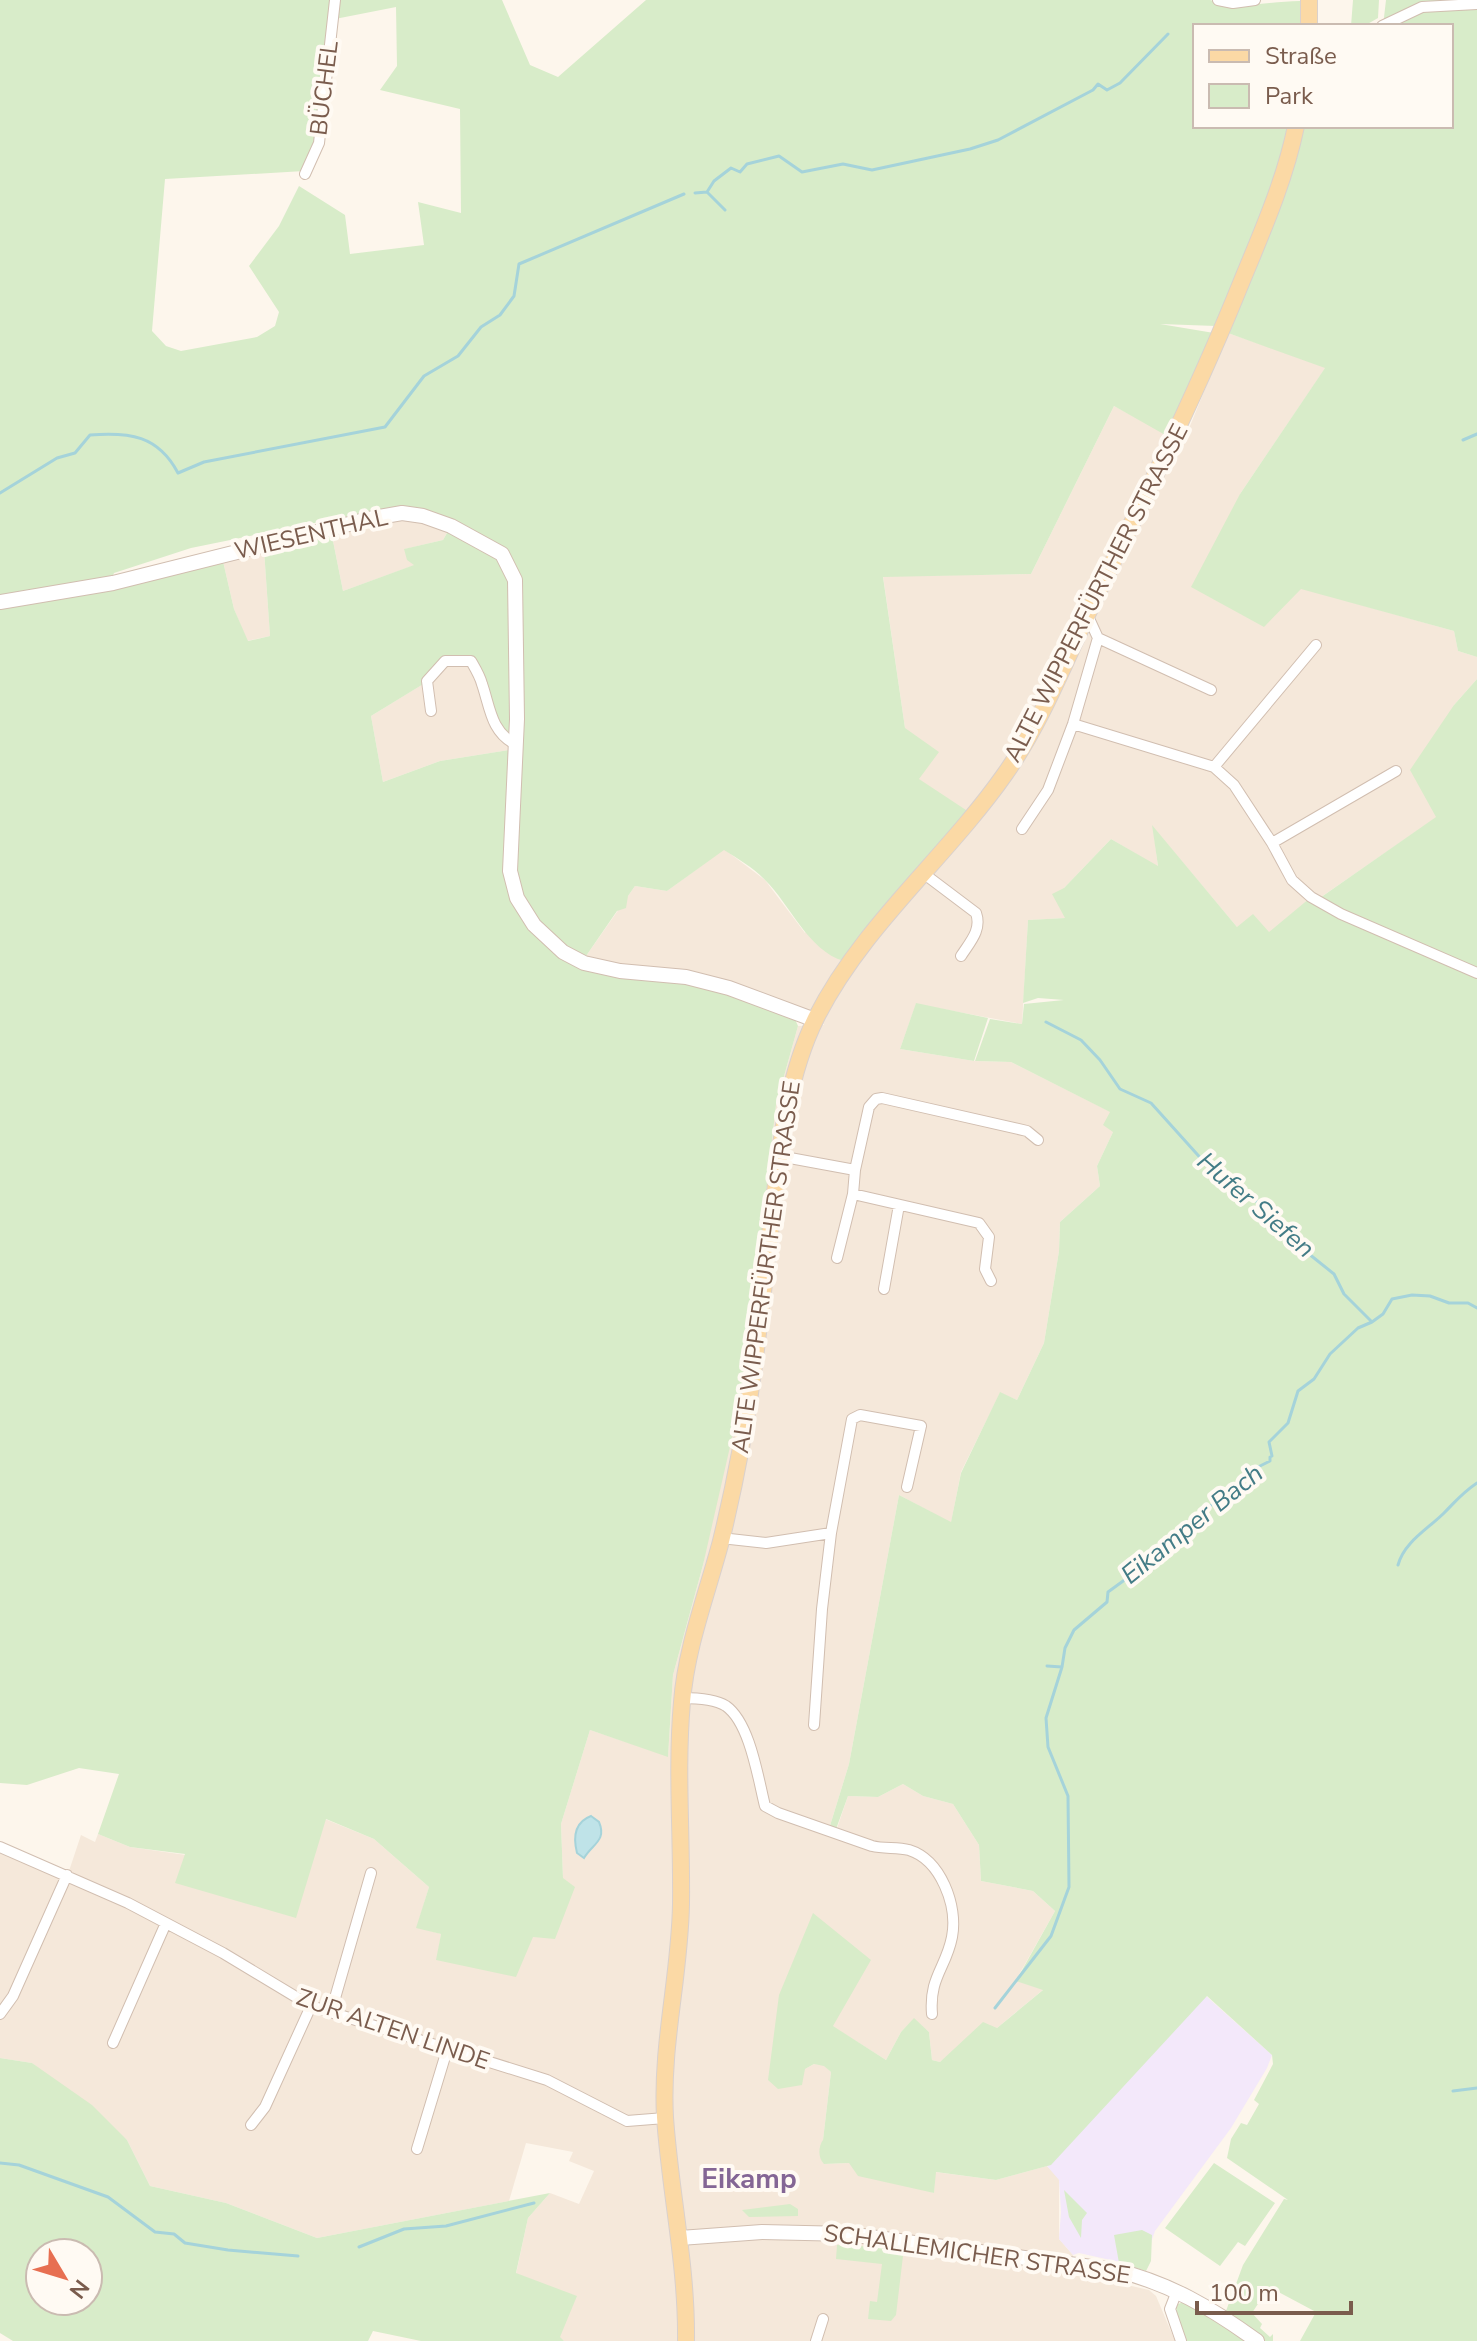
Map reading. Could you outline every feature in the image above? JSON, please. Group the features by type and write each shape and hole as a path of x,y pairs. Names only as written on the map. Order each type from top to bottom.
{"main road":[{"path":"1309,0 1309,24"},
{"name":"ALTE WIPPERFÜRTHER STRASSE","path":"686,2341 680,2238 665,2118 666,2053 681,1906 679,1815 682,1698 692,1645 738,1463 753,1370 779,1156 796,1068 815,1020 860,948 976,814 1009,769 1050,695 1155,479 1221,333 1278,188 1295,128"}],"street":[{"name":"BÜCHEL","path":"305,174 319,143 335,0"},
{"path":"1218,0 1233,3 1255,0"},
{"path":"1386,24 1422,7 1477,4"},
{"name":"WIESENTHAL","path":"0,602 113,583 402,513 423,516 450,526 502,554 515,580 515,744 510,871 517,898 534,925 563,952 595,965 620,971 686,977 729,988 815,1020"},
{"path":"1087,614 1098,638 1211,690"},
{"path":"1022,829 1048,790 1073,724 1098,638"},
{"path":"1214,767 1316,645"},
{"path":"431,711 427,681 445,661 471,661 482,682 491,718 503,738 515,744"},
{"path":"1073,724 1214,767 1234,785 1292,880 1311,897 1341,914 1477,973"},
{"path":"1272,843 1396,771"},
{"path":"923,873 976,913 979,921 977,931 961,956"},
{"path":"837,1258 869,1107 876,1099 1027,1131 1038,1140"},
{"path":"779,1156 855,1170"},
{"path":"853,1194 979,1223 989,1237 985,1269 991,1281"},
{"path":"884,1289 899,1205"},
{"path":"814,1725 831,1533 852,1419 860,1415 921,1426 907,1487"},
{"path":"721,1538 766,1543 831,1533"},
{"path":"682,1698 723,1703 736,1714 745,1734 765,1806 877,1847 907,1849 924,1857 933,1867 948,1894 954,1918 952,1939 930,1992 932,2014"},
{"name":"ZUR ALTEN LINDE","path":"0,1847 67,1875 166,1923 311,2006 547,2080 614,2117 627,2121 665,2118"},
{"path":"331,2012 371,1873"},
{"path":"0,2014 13,1996 67,1875"},
{"path":"113,2043 166,1923"},
{"path":"251,2125 265,2107 311,2006"},
{"path":"417,2149 447,2050"},
{"name":"SCHALLEMICHER STRASSE","path":"680,2238 762,2232 848,2234 1114,2270 1177,2291 1257,2341"},
{"path":"1176,2339 1170,2309 1177,2291"},
{"path":"816,2341 823,2319"}],"shaded area":[{"path":"1228,333 1326,367 1240,494 1301,588 1454,631 1458,651 1477,657 1477,679 1454,705 1437,817 1269,933 1237,927 1153,827 1158,867 1111,839 1064,888 1065,918 1028,920 1022,1024 916,1004 900,1049 974,1061 1011,1062 1111,1112 1113,1132 1097,1166 1100,1186 1060,1222 1059,1251 1044,1343 1017,1400 1000,1393 961,1472 951,1523 899,1495 849,1764 828,1832 835,1834 848,1796 878,1797 903,1784 923,1796 953,1804 979,1845 981,1881 1033,1891 1055,1911 1016,1980 1044,1989 997,2028 957,2049 940,2062 932,2060 929,2032 914,2019 901,2032 886,2060 832,2026 805,2069 814,2064 824,2065 831,2072 823,2140 824,2164 849,2163 934,2193 935,2172 996,2180 1047,2166 1059,2179 1059,2239 1073,2255 1071,2272 1149,2290 1156,2296 1175,2341 564,2341 516,2274 528,2218 550,2193 579,2204 594,2171 569,2161 573,2152 526,2143 509,2201 317,2238 226,2203 150,2186 127,2140 32,2063 0,2058 0,1850 59,1876 69,1871 81,1835 95,1842 98,1834 130,1847 186,1855 176,1883 325,1819 374,1839 429,1887 417,1927 441,1934 437,1960 533,1937 563,1878 561,1824 590,1730 668,1756 673,1675 703,1565 766,1193 776,1105 798,1026 824,1025 816,1015 584,959 635,886 667,891 724,849 765,880 805,933 918,779 905,728 883,576 1031,574 1114,406 1183,443"},
{"path":"403,515 450,527 443,540 405,549 415,565 343,591 331,531"},
{"path":"264,550 270,636 247,641 234,609 222,557"},
{"path":"445,662 469,662 510,744 509,750 440,761 383,782 371,716 428,681"},
{"path":"1206,1996 1272,2055 1267,2068 1231,2128 1133,2265 1079,2253 1073,2255 1059,2239 1059,2180 1047,2166"}],"green space":[{"path":"0,0 334,0 318,143 304,171 165,179 152,331 166,346 181,351 257,337 275,326 279,312 249,266 279,226 299,186 345,215 350,254 424,245 418,202 461,213 460,109 380,90 397,66 396,7 335,19 338,0 502,0 530,65 558,77 646,0 1210,0 1233,5 1304,1 1302,24 1193,24 1193,128 1289,128 1272,188 1216,326 1160,324 1214,333 1167,436 1114,406 1031,574 883,577 905,728 939,752 919,779 969,812 871,924 844,961 820,948 765,880 724,850 667,891 635,886 628,896 626,908 617,911 584,959 555,939 535,916 522,892 515,866 513,838 515,744 496,725 484,683 472,659 444,660 425,683 371,716 383,782 440,761 509,750 506,873 514,901 532,930 560,957 583,969 618,976 684,981 728,991 794,1017 798,1026 776,1105 745,1381 703,1565 673,1675 668,1757 590,1730 561,1824 563,1878 575,1887 555,1939 533,1937 516,1977 436,1960 441,1934 416,1928 429,1887 374,1839 326,1819 296,1918 175,1883 185,1854 130,1847 98,1834 119,1774 79,1768 27,1785 0,1783 0,606 112,588 222,557 234,609 248,641 270,636 264,550 331,531 343,591 414,565 407,560 404,549 443,540 452,524 424,511 394,507 191,548 114,573 110,582 0,600"},
{"path":"1353,0 1379,0 1378,18 1368,24 1351,24"},
{"path":"1386,0 1477,0 1477,657 1458,651 1454,631 1301,589 1264,627 1191,587 1240,494 1325,368 1228,333 1285,194 1303,128 1453,128 1453,24 1383,24"},
{"path":"1477,679 1477,974 1317,900 1436,817 1410,770 1454,705"},
{"path":"1152,825 1237,927 1253,914 1269,932 1310,898 1477,976 1477,2341 1300,2341 1316,2312 1269,2287 1252,2313 1262,2324 1260,2328 1270,2337 1273,2334 1273,2341 1265,2341 1226,2311 1243,2265 1284,2199 1288,2200 1227,2158 1231,2139 1241,2123 1247,2125 1259,2104 1254,2100 1273,2064 1272,2055 1207,1996 1051,2165 996,2180 936,2172 934,2193 858,2176 849,2163 824,2164 819,2151 831,2072 824,2066 814,2064 805,2069 802,2085 778,2089 768,2080 779,1995 813,1913 871,1960 833,2026 886,2060 901,2032 914,2018 929,2032 932,2060 940,2062 983,2022 997,2028 1043,1990 1016,1981 1055,1911 1033,1891 981,1881 979,1845 953,1804 923,1796 903,1784 878,1797 848,1796 835,1832 829,1829 849,1764 899,1495 951,1522 961,1473 1000,1392 1017,1400 1044,1343 1059,1251 1060,1222 1100,1186 1097,1166 1113,1132 1103,1125 1110,1112 1011,1062 975,1061 990,1019 1022,1024 1024,1004 1064,1000 1038,998 1023,1003 1028,920 1065,918 1052,894 1064,888 1111,839 1158,866"},
{"path":"916,1003 988,1018 974,1061 900,1049"},
{"path":"0,2058 32,2063 92,2105 127,2140 150,2186 226,2203 317,2238 550,2193 528,2218 516,2273 577,2296 560,2337 564,2341 421,2341 373,2331 368,2341 13,2341 0,2333"},
{"path":"1214,2163 1275,2203 1245,2246 1238,2242 1220,2266 1165,2228"},
{"path":"1064,2190 1087,2213 1082,2220 1081,2238 1069,2217"},
{"path":"790,2204 798,2209 798,2216 749,2217 742,2210"},
{"path":"1142,2230 1152,2235 1151,2261 1146,2271 1119,2263 1114,2235"},
{"path":"837,2245 898,2248 903,2256 896,2315 891,2321 868,2319 870,2301 877,2302 882,2264 836,2259"},
{"path":"1184,2302 1249,2341 1184,2341 1176,2309 1178,2304"}],"water":[{"path":"591,1816 599,1822 601,1834 584,1858 577,1853 575,1836 578,1826"}],"waterway":[{"path":"695,193 707,192 714,181 731,168 740,172 747,164 779,156 802,172 843,164 872,170 998,140 1093,90 1098,84 1107,90 1120,83 1168,34"},
{"path":"708,193 725,210"},
{"path":"0,493 57,458 75,453 90,435 117,434 152,443 170,460 178,473 204,462 385,427 424,376 458,356 481,327 500,315 514,296 519,264 684,194"},
{"path":"1463,440 1477,434"},
{"name":"Hufer Siefen","path":"1046,1022 1081,1040 1100,1060 1120,1089 1151,1103 1224,1181 1261,1205 1304,1250 1334,1274 1344,1294 1372,1322 1383,1314 1392,1299 1412,1295 1430,1296 1449,1303 1468,1303 1477,1308"},
{"name":"Eikamper Bach","path":"995,2008 1051,1936 1069,1887 1068,1796 1048,1747 1046,1718 1065,1648 1074,1630 1107,1602 1108,1592 1152,1560 1155,1549 1161,1543 1182,1535 1202,1510 1229,1496 1256,1468 1270,1461 1269,1442 1288,1423 1298,1391 1314,1379 1330,1354 1358,1328 1372,1322"},
{"path":"1398,1565 1405,1549 1477,1483"},
{"path":"1047,1666 1062,1667"},
{"path":"1453,2091 1477,2088"},
{"path":"0,2163 19,2165 108,2197 155,2232 174,2234 185,2243 298,2256"},
{"path":"359,2247 404,2229 446,2226 534,2203"}],"district":[{"name":"Eikamp","path":"749,2179"}]}
